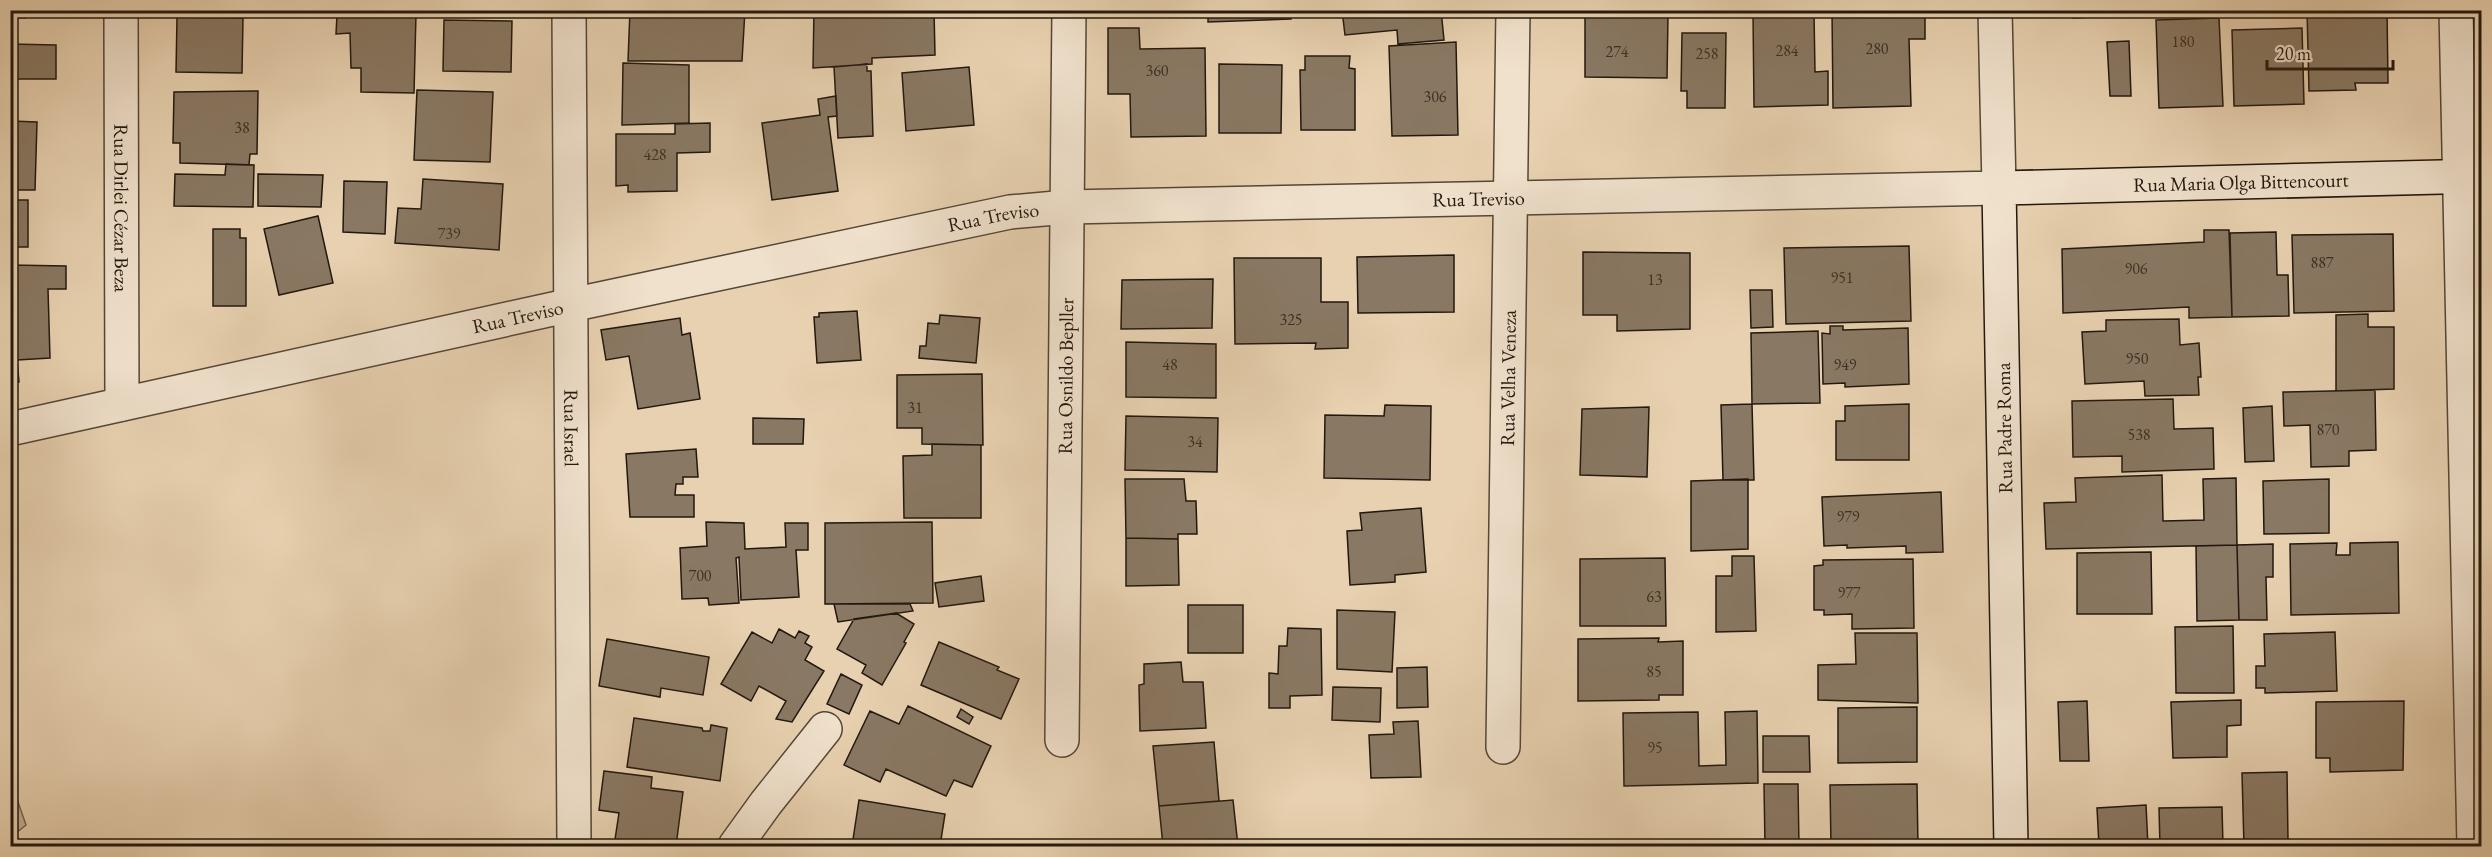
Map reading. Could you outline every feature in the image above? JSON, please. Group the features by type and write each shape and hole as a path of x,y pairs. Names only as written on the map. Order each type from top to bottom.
{"street":[{"name":"Rua Dirlei Cézar Beza","path":"121,10 122,404"},
{"name":"Rua Israel","path":"569,10 574,846"},
{"name":"Rua Osnildo Bepller","path":"1062,740 1069,10"},
{"name":"Rua Velha Veneza","path":"1503,747 1513,10"},
{"name":"Rua Padre Roma","path":"1995,10 2011,846"},
{"path":"2456,10 2470,176 2474,846"},
{"name":"Rua Maria Olga Bittencourt","path":"1999,188 2470,176"},
{"name":"Rua Treviso","path":"10,429 571,305 1011,212 1067,207 1999,188"},
{"path":"735,846 766,802 825,729"}],"shaded area":[{"path":"10,779 26,825 11,837 10,837"}],"building":[{"path":"10,10 25,10 25,18 10,17"},
{"path":"337,10 375,10 375,14 337,15"},
{"path":"630,10 745,10 742,61 628,61"},
{"path":"814,10 934,10 935,55 872,58 872,64 813,68"},
{"path":"1208,10 1291,10 1291,19 1208,22"},
{"path":"1342,10 1441,10 1444,40 1398,44 1397,30 1345,35"},
{"path":"1759,10 1807,10 1807,13 1814,13 1815,72 1828,71 1828,105 1754,107 1753,14 1759,13"},
{"path":"1832,10 1925,10 1925,39 1909,39 1911,106 1833,108"},
{"path":"2049,10 2136,10 2137,15 2073,18 2073,13 2049,14"},
{"path":"2307,10 2387,10 2388,83 2355,83 2356,90 2309,91"},
{"path":"416,14 414,93 361,92 361,68 351,68 350,33 336,34 337,15"},
{"path":"1585,14 1668,15 1667,78 1585,77"},
{"path":"177,17 243,18 242,73 176,72"},
{"path":"2219,18 2223,106 2159,108 2156,20"},
{"path":"444,20 512,21 511,72 443,71"},
{"path":"1108,28 1139,28 1140,49 1205,48 1206,136 1131,137 1130,94 1108,94"},
{"path":"2302,28 2304,104 2234,106 2232,30"},
{"path":"1682,33 1726,33 1725,108 1687,108 1687,91 1681,91"},
{"path":"2129,41 2131,96 2110,96 2107,42"},
{"path":"1456,42 1458,135 1392,136 1389,46"},
{"path":"10,44 56,45 56,79 10,79"},
{"path":"1305,56 1350,56 1349,68 1355,69 1355,130 1301,130 1300,70 1305,70"},
{"path":"623,63 689,65 689,123 622,125"},
{"path":"867,64 867,71 871,71 873,136 838,138 834,67"},
{"path":"1219,64 1282,65 1281,133 1219,133"},
{"path":"969,67 974,125 906,131 902,73"},
{"path":"417,90 493,92 490,162 414,160"},
{"path":"258,91 257,154 250,154 249,165 180,163 180,143 173,143 174,92"},
{"path":"836,96 837,116 828,117 838,191 772,200 762,123 820,115 818,99"},
{"path":"10,121 37,122 35,190 10,190"},
{"path":"710,123 710,152 677,153 677,191 628,192 628,185 616,186 616,134 675,134 675,124"},
{"path":"226,164 254,165 253,207 174,206 175,174 225,175"},
{"path":"258,174 323,175 321,207 258,206"},
{"path":"423,179 503,184 499,250 395,243 398,208 421,209"},
{"path":"344,181 387,182 385,234 343,232"},
{"path":"10,200 28,200 28,247 10,247"},
{"path":"318,216 333,283 279,295 264,229"},
{"path":"213,229 240,229 240,238 246,238 246,306 213,306"},
{"path":"2204,230 2229,230 2232,317 2189,318 2189,307 2063,313 2062,249 2204,242"},
{"path":"2276,232 2277,275 2288,275 2289,316 2232,317 2230,233"},
{"path":"2393,234 2394,311 2294,313 2292,235"},
{"path":"1909,246 1911,321 1786,324 1784,248"},
{"path":"1583,252 1690,253 1690,329 1617,331 1617,315 1583,315"},
{"path":"1454,255 1454,312 1358,313 1357,257"},
{"path":"1234,258 1321,258 1321,302 1348,302 1348,348 1315,349 1316,343 1235,344"},
{"path":"10,265 66,266 66,289 48,289 50,358 17,360 19,382 10,384"},
{"path":"1213,279 1212,328 1121,329 1122,280"},
{"path":"1750,290 1772,290 1773,327 1751,328"},
{"path":"857,311 861,360 817,363 814,317 819,317 819,313"},
{"path":"2368,314 2368,327 2394,327 2394,389 2336,391 2336,315"},
{"path":"940,315 980,318 976,363 919,358 920,346 926,346 928,323 939,324"},
{"path":"680,318 682,335 690,333 700,399 638,409 629,356 606,360 601,330"},
{"path":"2179,319 2180,345 2199,343 2201,377 2198,377 2199,395 2145,396 2144,381 2085,384 2082,332 2106,331 2106,320"},
{"path":"1830,326 1843,326 1843,330 1908,328 1909,384 1845,387 1845,383 1823,384 1822,333 1830,334"},
{"path":"1818,331 1820,403 1752,404 1751,333"},
{"path":"1126,342 1216,344 1216,398 1126,397"},
{"path":"982,374 983,445 922,444 922,428 897,428 897,375"},
{"path":"2375,390 2376,450 2349,451 2349,466 2311,467 2310,425 2284,426 2283,392"},
{"path":"2173,399 2174,429 2213,428 2214,469 2122,472 2122,456 2073,457 2072,401"},
{"path":"1752,404 1754,480 1723,480 1721,405"},
{"path":"1909,404 1909,460 1836,460 1836,421 1845,421 1845,406"},
{"path":"1385,405 1431,406 1430,480 1324,478 1325,415 1384,416"},
{"path":"2272,406 2274,461 2245,462 2243,408"},
{"path":"1649,407 1647,477 1580,475 1582,409"},
{"path":"1126,416 1218,418 1217,472 1125,470"},
{"path":"753,418 804,419 803,444 753,444"},
{"path":"932,444 981,445 981,518 904,518 903,456 932,455"},
{"path":"696,449 698,477 683,477 683,484 676,484 675,495 694,495 694,517 630,517 626,454"},
{"path":"2162,475 2163,521 2204,520 2203,479 2236,478 2237,545 2046,549 2044,503 2076,502 2075,478"},
{"path":"1125,479 1184,479 1186,501 1196,501 1197,534 1178,534 1178,539 1126,538"},
{"path":"1748,479 1748,549 1691,551 1691,481"},
{"path":"2329,479 2329,533 2264,534 2263,481"},
{"path":"1941,492 1943,552 1906,553 1906,546 1847,548 1847,545 1824,546 1822,497"},
{"path":"1421,508 1426,572 1395,575 1395,582 1350,585 1347,531 1362,530 1360,513"},
{"path":"706,522 744,523 745,549 786,547 785,523 808,523 808,550 796,550 799,597 741,600 739,557 736,558 739,603 709,605 708,598 682,599 680,548 707,546"},
{"path":"932,522 933,603 825,604 825,523"},
{"path":"1126,538 1178,539 1179,585 1126,586"},
{"path":"2398,542 2399,613 2291,615 2290,544 2337,543 2336,555 2350,555 2350,543"},
{"path":"2273,544 2273,577 2266,577 2267,620 2239,620 2237,545"},
{"path":"2237,545 2239,620 2197,621 2196,546"},
{"path":"2151,552 2152,614 2077,614 2077,553"},
{"path":"1732,556 1754,556 1756,631 1716,632 1716,576 1732,576"},
{"path":"1665,558 1666,626 1580,626 1580,559"},
{"path":"1913,559 1914,628 1852,629 1852,614 1824,615 1824,610 1814,610 1814,566 1823,565 1823,560"},
{"path":"981,576 984,601 939,607 935,583"},
{"path":"834,604 910,604 913,611 838,622"},
{"path":"1188,605 1243,605 1243,653 1188,653"},
{"path":"1337,610 1395,612 1392,672 1337,669"},
{"path":"896,613 914,624 882,685 862,673 866,665 837,649 854,619"},
{"path":"2233,626 2234,693 2176,693 2175,627"},
{"path":"1288,628 1321,629 1322,695 1290,696 1290,708 1269,708 1269,673 1278,674 1279,646 1287,646"},
{"path":"779,629 795,638 799,631 809,636 805,643 812,647 805,660 824,671 792,722 776,719 786,701 759,686 751,701 721,684 752,632 772,643"},
{"path":"2335,632 2337,691 2265,693 2265,688 2256,688 2256,666 2265,666 2264,634"},
{"path":"1855,633 1917,633 1918,703 1818,700 1818,665 1856,664"},
{"path":"1659,638 1658,642 1683,641 1683,695 1659,695 1659,700 1578,701 1578,639"},
{"path":"607,639 709,657 703,695 661,688 660,697 599,686"},
{"path":"939,642 999,667 997,670 1019,679 1001,719 921,685"},
{"path":"1181,662 1183,682 1203,682 1206,728 1140,731 1139,685 1144,684 1144,664"},
{"path":"1427,667 1428,707 1397,708 1397,668"},
{"path":"841,674 862,685 849,714 827,704"},
{"path":"1333,687 1381,688 1380,722 1332,720"},
{"path":"2241,700 2241,725 2227,726 2227,757 2173,758 2171,702"},
{"path":"2087,701 2089,761 2060,761 2058,702"},
{"path":"2404,701 2403,770 2330,772 2330,758 2316,758 2316,702"},
{"path":"908,706 991,746 972,787 954,780 946,796 886,769 880,782 844,765 870,711 899,724"},
{"path":"1917,707 1917,762 1838,763 1838,708"},
{"path":"961,709 973,717 969,724 957,717"},
{"path":"1757,711 1758,783 1624,786 1623,713 1698,712 1699,766 1726,765 1725,712"},
{"path":"634,718 702,728 703,731 710,731 711,725 727,728 720,781 627,767"},
{"path":"1418,721 1421,777 1371,778 1369,735 1394,734 1393,722"},
{"path":"1763,736 1809,736 1810,772 1763,772"},
{"path":"1214,742 1219,801 1159,806 1153,746"},
{"path":"604,771 652,777 651,788 683,792 676,846 614,846 619,813 599,810"},
{"path":"2287,772 2288,840 2275,840 2275,844 2244,846 2242,773"},
{"path":"1764,784 1798,784 1799,846 1765,846"},
{"path":"1917,784 1918,846 1831,846 1830,785"},
{"path":"859,800 945,814 940,846 852,846"},
{"path":"1233,800 1238,846 1163,846 1159,806"},
{"path":"2146,805 2148,846 2099,846 2097,808"},
{"path":"2222,807 2223,846 2160,846 2159,808"}]}
